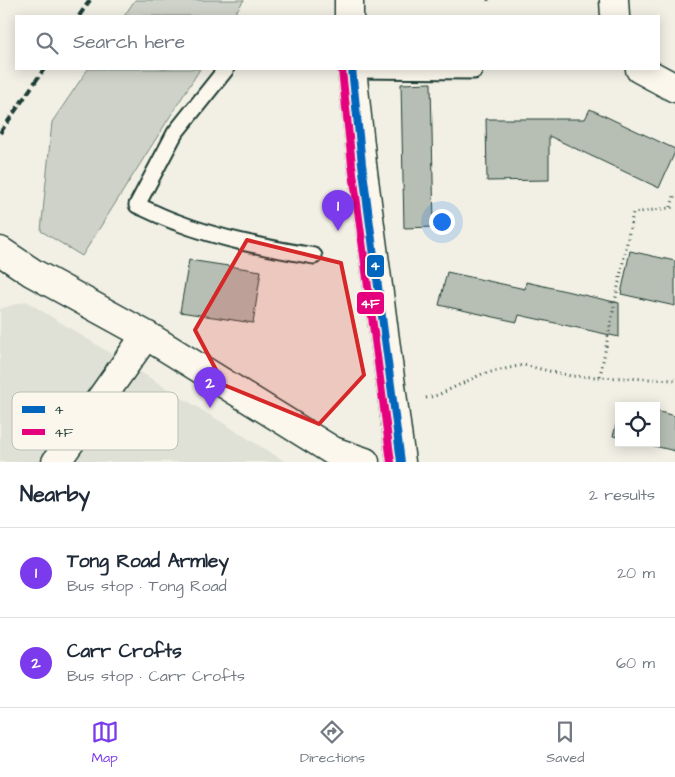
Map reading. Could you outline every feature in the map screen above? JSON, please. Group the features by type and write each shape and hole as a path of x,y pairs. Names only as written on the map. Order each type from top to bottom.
{"street":[{"path":"349,0 349,15"},
{"path":"614,0 615,15"},
{"path":"352,70 362,164 400,462"},
{"path":"642,70 675,88"},
{"path":"0,250 32,272 146,335 333,451 365,462"},
{"path":"106,392 146,335"},
{"path":"56,462 65,450"}],"lane":[{"path":"225,70 175,133 137,205 175,222 210,233 252,245 314,256"},
{"path":"413,70 474,71"}],"path":[{"path":"600,376 633,213 673,207 675,193"},
{"path":"393,405 438,395 482,374 523,365 571,376 675,380"}],"highlighted area":[{"path":"247,240 341,263 364,375 319,424 224,385 195,330"}],"shaded area":[{"path":"135,0 244,0 234,15 125,15"},
{"path":"87,70 199,70 82,256 41,231 52,122"},
{"path":"26,301 173,392 12,392 12,450 178,450 178,395 286,462 0,462 0,309"}],"building":[{"path":"431,83 434,227 404,228 401,84"},
{"path":"590,109 675,149 659,188 549,136 549,180 487,181 486,119 585,119"},
{"path":"630,251 675,261 675,306 621,294"},
{"path":"189,260 261,271 253,323 180,312"},
{"path":"447,272 525,289 526,282 619,303 619,337 519,315 517,322 439,305"},
{"path":"660,412 675,416 675,451 658,447"}],"railway":[{"path":"80,15 90,0"},
{"path":"0,133 43,70"}],"transit line":[{"name":"4F","path":"342,70 352,165 391,462"},
{"name":"4","path":"352,70 362,164 401,462"}],"place":[{"name":"Tong Road Armley","path":"338,231"},
{"name":"Carr Crofts","path":"210,408"}]}
